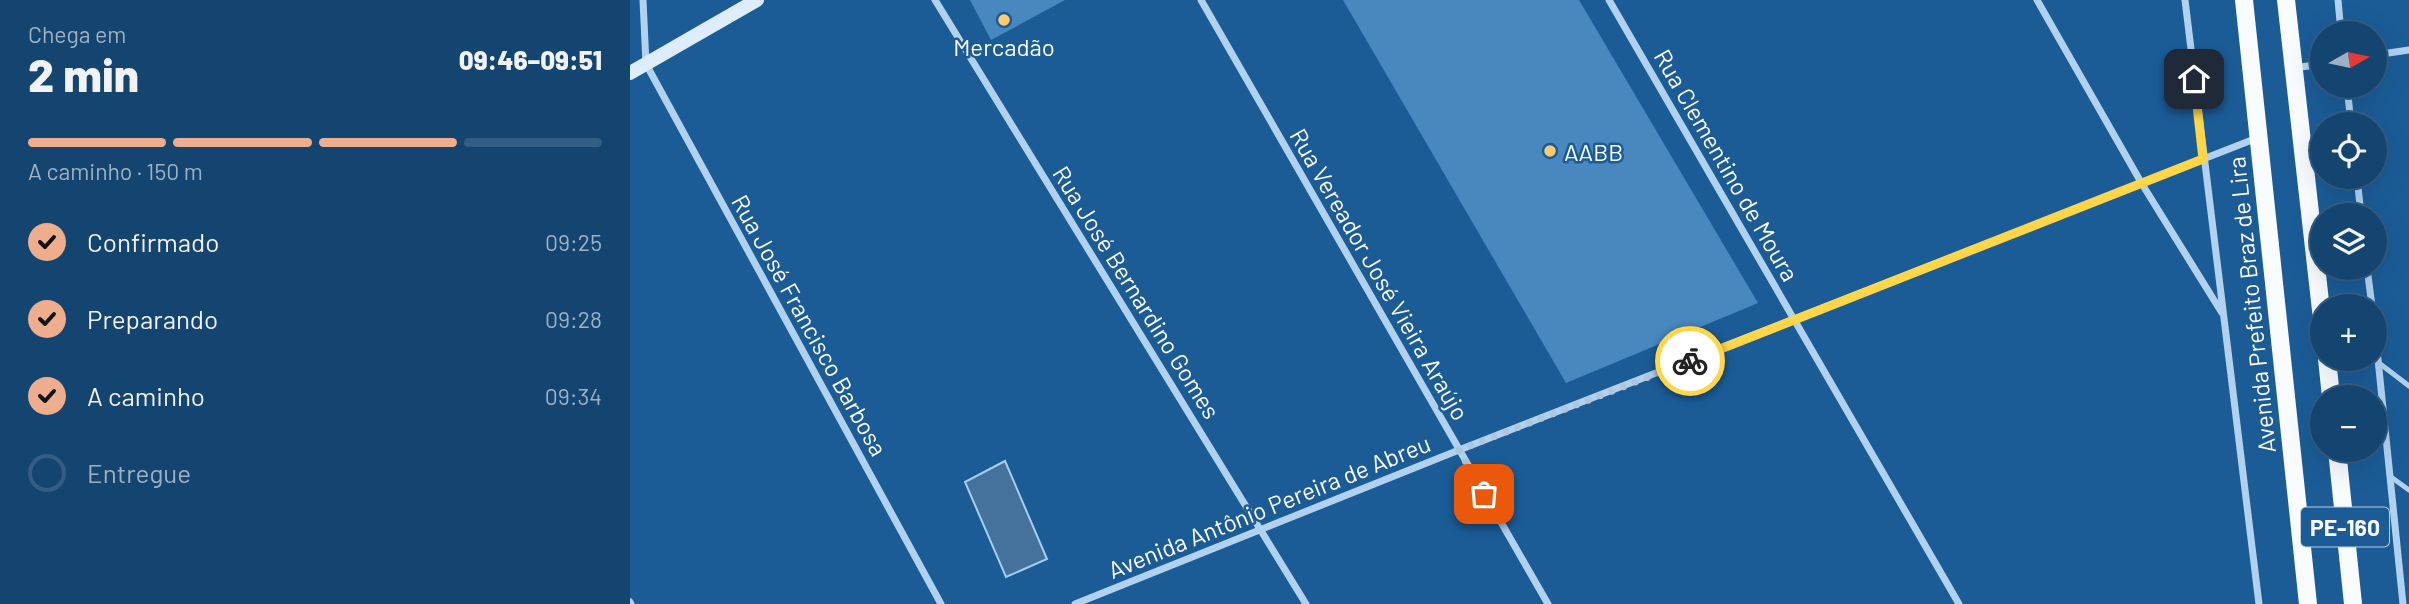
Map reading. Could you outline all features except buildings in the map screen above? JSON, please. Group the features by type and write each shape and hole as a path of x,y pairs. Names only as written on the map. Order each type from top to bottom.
{"main road":[{"path":"630,73 757,0"},
{"name":"Avenida Prefeito Braz de Lira","path":"2244,0 2308,604"},
{"path":"2286,0 2319,294"},
{"name":"PE-160","path":"2338,462 2353,604"}],"street":[{"path":"643,0 646,64"},
{"name":"Rua José Bernardino Gomes","path":"935,0 1306,604"},
{"name":"Rua Vereador José Vieira Araújo","path":"1201,0 1548,604"},
{"name":"Rua Clementino de Moura","path":"1609,0 1959,604"},
{"path":"2037,0 2142,184 2225,317"},
{"path":"2185,0 2259,604"},
{"path":"2338,0 2340,21"},
{"path":"2387,54 2409,51"},
{"name":"Rua José Francisco Barbosa","path":"646,64 941,604"},
{"path":"2293,68 2310,66"},
{"name":"Avenida Antônio Pereira de Abreu","path":"1076,604 1459,450 2258,138"},
{"path":"2380,371 2403,604"}],"lane":[{"path":"2387,369 2409,386"},
{"path":"2391,477 2409,490"}],"water":[{"path":"1005,461 1047,559 1006,577 965,482"}],"way so far":[{"path":"1484,494 1459,450 1690,361"}],"place":[{"name":"Mercadão","path":"1004,20"},
{"name":"AABB","path":"1550,151"}],"route":[{"path":"1690,361 2203,159 2194,79"}]}
